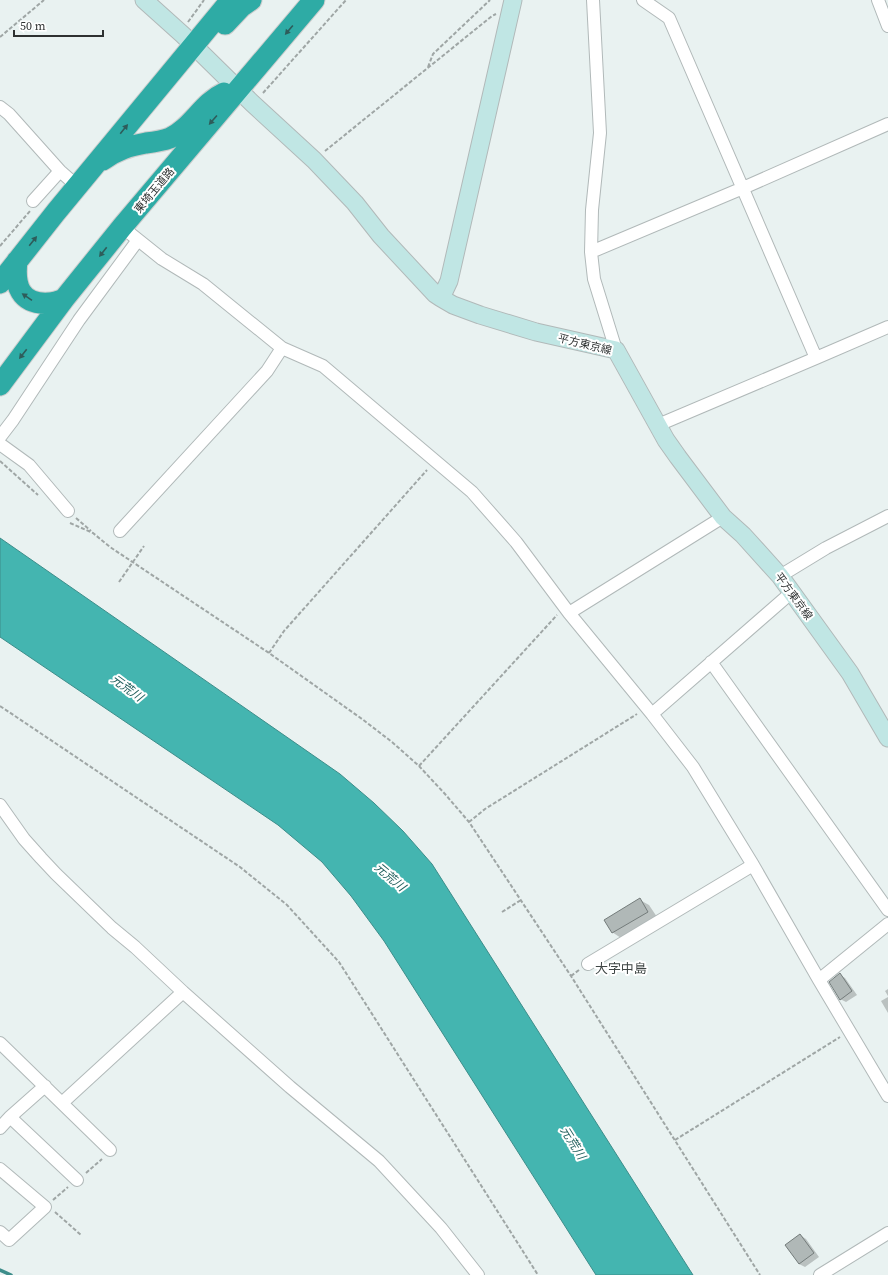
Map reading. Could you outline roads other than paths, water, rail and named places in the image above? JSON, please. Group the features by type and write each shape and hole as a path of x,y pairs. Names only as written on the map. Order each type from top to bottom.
{"highway":[{"path":"0,282 83,179 188,41 231,0"},
{"path":"188,41 207,40 218,32 241,7 251,0"},
{"name":"東埼玉道路","path":"0,384 64,299 122,227 245,97 314,0"},
{"path":"83,179 110,154 122,148 170,138 184,129 215,97 225,92 245,97"},
{"path":"17,261 15,275 22,294 33,301 40,303 49,303 64,299"}],"main road":[{"name":"平方東京線","path":"144,0 245,97 314,160 355,203 381,236 435,294 453,305 529,330 616,350 658,425 678,457 723,517 743,535 780,576 792,592 850,674 882,716 888,738"},
{"path":"441,298 449,281 511,8"}],"street":[{"path":"593,0 600,133 592,210 591,252 594,279 616,350"},
{"path":"643,0 669,18 816,358"},
{"path":"878,0 888,26"},
{"path":"881,0 888,3"},
{"path":"0,107 9,114 60,171 83,179"},
{"path":"591,252 743,188 888,124"},
{"path":"33,201 60,171"},
{"path":"122,227 162,259 203,284 282,348 323,366 472,492 511,536 567,610 693,767 753,865 888,1096"},
{"path":"0,438 79,320 138,240"},
{"path":"658,425 888,328"},
{"path":"120,531 267,371 282,348"},
{"path":"0,444 29,465 68,517"},
{"path":"780,576 826,548 888,516"},
{"path":"567,610 723,517"},
{"path":"649,711 711,662 792,592"},
{"path":"711,662 888,910"},
{"path":"0,806 24,839 56,874 112,928 290,1087 379,1161 441,1228 478,1275"},
{"path":"588,964 753,865"},
{"path":"819,980 887,927"},
{"path":"62,1103 183,992"},
{"path":"0,1043 110,1150"},
{"path":"0,1128 10,1117 45,1086"},
{"path":"10,1117 77,1180"},
{"path":"0,1168 45,1207 9,1240 0,1232"},
{"path":"820,1275 888,1233"}],"water":[{"name":"元荒川","path":"0,538 340,774 374,803 403,831 432,864 693,1275 596,1275 384,941 351,896 322,862 278,825 0,637"}],"waterway":[{"path":"0,1270 11,1275"}],"district":[{"name":"大字中島","path":"621,968"}]}
